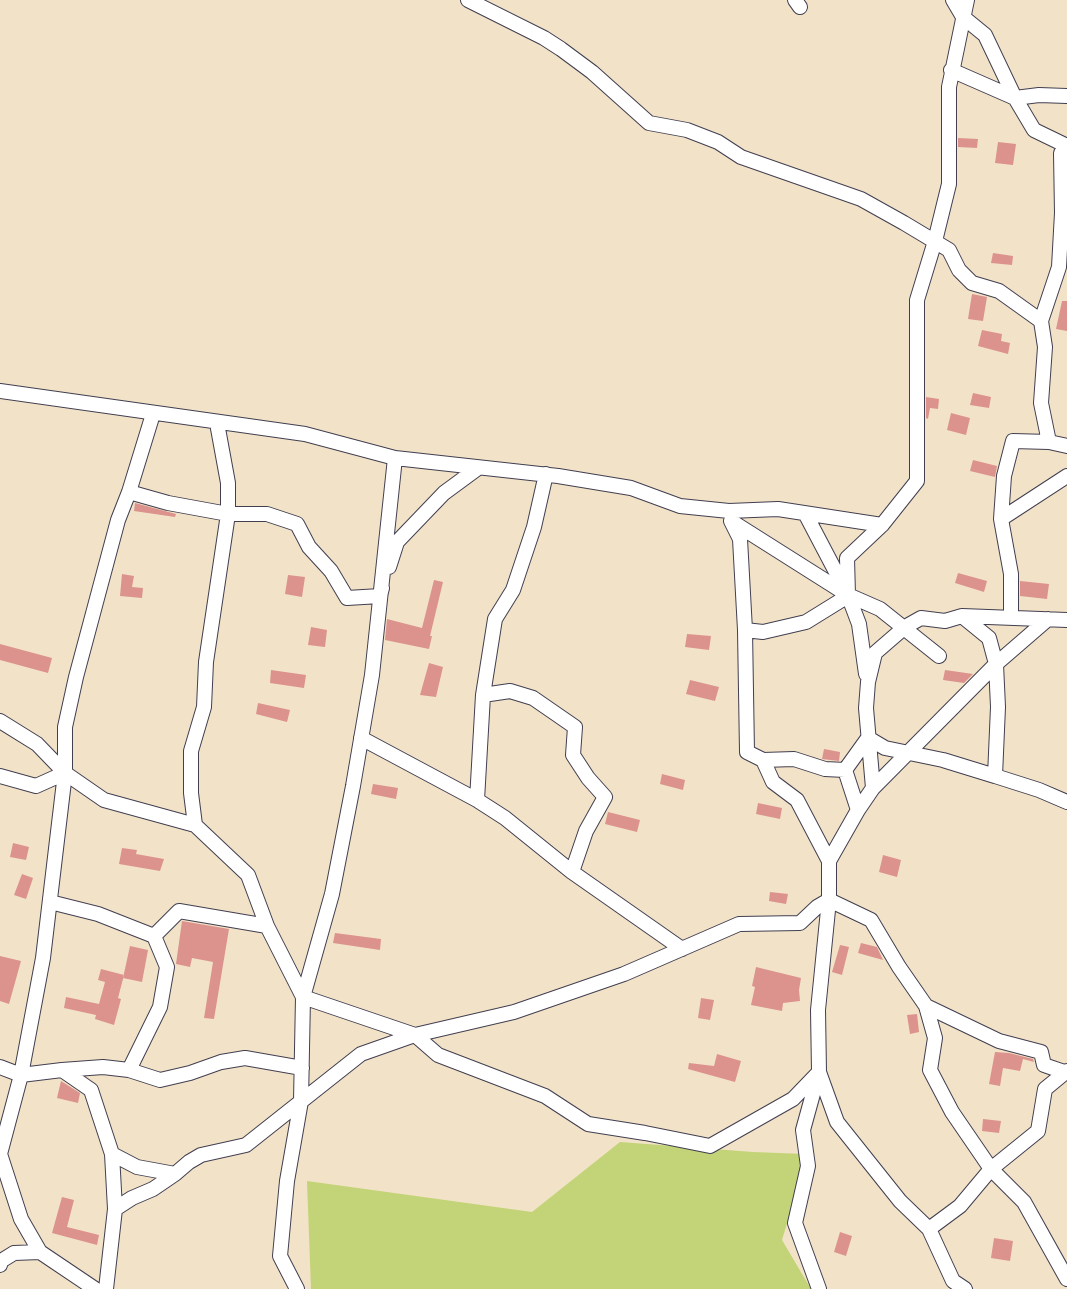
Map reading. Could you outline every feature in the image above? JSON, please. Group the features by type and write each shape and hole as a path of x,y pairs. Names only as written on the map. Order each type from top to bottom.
{"street":[{"path":"468,0 544,38 561,49 592,72 649,123 687,130 718,142 741,157 861,199 949,250 959,270 972,283 999,291 1041,321"},
{"path":"953,0 963,17 985,35 1015,98 1034,130 1065,153 1059,267 1041,321 1045,347 1041,403 1049,442"},
{"path":"848,596 847,558 882,525 917,481 917,300 935,242 949,184 949,87 967,0"},
{"path":"951,70 1015,98 1040,95 1067,96"},
{"path":"0,391 305,434 395,458 546,474 632,489 731,521 848,596 880,609 945,621 962,616 1067,620"},
{"path":"94,1289 40,1252 21,1219 0,1154 21,1075 38,991 65,773 65,727 76,676 118,520 153,414"},
{"path":"195,825 191,793 191,751 204,707 206,662 228,514 228,483 217,423"},
{"path":"1011,618 1011,574 1001,519 1004,476 1013,441 1049,442 1067,446"},
{"path":"297,1289 280,1256 287,1181 301,1101 303,997 332,894 372,675 395,458"},
{"path":"380,596 397,542 444,493 478,468"},
{"path":"477,800 483,695 495,619 513,590 534,527 546,474"},
{"path":"1001,519 1067,476"},
{"path":"129,492 228,514 267,514 297,524 309,547 331,571 347,598 380,596"},
{"path":"680,506 729,511 778,509 882,525"},
{"path":"806,515 848,596 859,624 867,681 867,738 873,788"},
{"path":"731,521 740,539 745,630 747,752 763,760 794,759 825,769 845,770"},
{"path":"745,630 763,632 806,622 848,596"},
{"path":"829,861 873,788 996,664 1067,608"},
{"path":"880,609 939,656"},
{"path":"962,616 989,638 996,664 998,707 994,776"},
{"path":"867,681 875,653 905,627 921,618"},
{"path":"483,695 510,692 533,699 575,727 573,755 588,778 605,797 586,831 572,873"},
{"path":"0,721 37,744 65,773 104,800 195,825 248,875 267,926 303,997 415,1035 438,1055 545,1096 588,1124 711,1146 794,1099 819,1072"},
{"path":"360,738 477,800 505,818 572,873 682,949"},
{"path":"867,738 885,748 994,776 1040,790 1067,802"},
{"path":"845,770 867,738"},
{"path":"763,760 772,782 797,800 829,861 829,900 818,1010 819,1072 803,1130 808,1166 795,1223 819,1289"},
{"path":"845,770 858,810"},
{"path":"0,776 36,786 65,773"},
{"path":"115,1209 132,1198 153,1189 201,1155 246,1145 361,1054 415,1035 514,1012 624,974 739,924 800,923 817,907 829,900"},
{"path":"829,900 871,920 899,968 926,1006 935,1038 930,1070 952,1112 991,1169 1024,1202 1067,1279"},
{"path":"50,902 98,914 154,936 167,967 160,1007 129,1070"},
{"path":"154,936 179,911 267,926"},
{"path":"926,1006 999,1041 1041,1052 1044,1065 1066,1072"},
{"path":"0,1067 21,1075 103,1066 129,1070 160,1080 221,1062 245,1058 302,1068"},
{"path":"62,1070 91,1090 112,1154 115,1209 106,1289"},
{"path":"819,1072 837,1122 900,1201 929,1229 953,1281 965,1289"},
{"path":"929,1229 960,1206 991,1169 1038,1131 1045,1089 1066,1072"},
{"path":"112,1154 137,1167 175,1174"},
{"path":"0,1261 14,1253 40,1252"}],"green space":[{"path":"620,1142 805,1154 800,1180 782,1240 811,1289 311,1289 307,1181 532,1212"}],"building":[{"path":"958,138 978,139 977,148 958,147"},
{"path":"998,142 1016,144 1013,165 995,163"},
{"path":"993,253 1013,256 1012,265 991,263"},
{"path":"972,294 987,297 983,321 968,319"},
{"path":"1062,301 1067,301 1067,331 1056,329"},
{"path":"982,330 1002,334 1001,341 1010,343 1008,354 978,346"},
{"path":"973,393 991,397 989,408 970,405"},
{"path":"926,397 939,399 938,409 930,408 928,419 926,418"},
{"path":"951,413 970,418 966,435 947,430"},
{"path":"973,460 997,466 995,477 970,471"},
{"path":"135,503 176,514 175,517 134,511"},
{"path":"958,573 987,581 984,592 955,583"},
{"path":"122,574 134,576 132,587 143,588 142,598 120,596"},
{"path":"288,575 305,577 302,597 285,594"},
{"path":"434,580 443,582 429,649 385,640 387,619 422,628"},
{"path":"1020,581 1049,584 1047,599 1020,596"},
{"path":"311,627 327,630 325,647 308,645"},
{"path":"687,634 711,636 709,650 685,647"},
{"path":"0,644 52,658 48,673 0,660"},
{"path":"429,663 443,667 436,697 420,695"},
{"path":"271,670 306,675 304,688 270,683"},
{"path":"945,670 973,674 964,683 943,680"},
{"path":"690,680 719,687 715,701 686,694"},
{"path":"258,703 290,710 287,722 256,714"},
{"path":"824,749 840,752 839,761 822,759"},
{"path":"662,774 685,780 683,790 660,784"},
{"path":"373,784 398,788 396,799 371,794"},
{"path":"758,803 782,808 780,819 756,814"},
{"path":"608,812 640,820 637,832 605,824"},
{"path":"13,843 29,847 26,860 10,857"},
{"path":"122,848 137,850 136,854 164,859 160,871 119,864"},
{"path":"883,855 901,860 897,877 879,872"},
{"path":"22,874 33,878 26,899 14,895"},
{"path":"770,892 788,894 786,904 769,901"},
{"path":"182,921 229,929 214,1019 204,1018 213,962 192,958 190,967 176,964"},
{"path":"335,933 381,939 380,950 333,943"},
{"path":"861,943 877,947 883,960 858,953"},
{"path":"840,945 849,947 842,975 832,972"},
{"path":"130,946 148,950 142,982 123,978"},
{"path":"0,956 21,961 9,1004 0,1001"},
{"path":"756,967 801,978 800,1001 783,1003 782,1011 751,1005"},
{"path":"101,969 124,975 114,1025 95,1019 96,1015 64,1008 66,997 99,1004 105,982 98,980"},
{"path":"701,998 714,1000 710,1020 698,1018"},
{"path":"917,1014 919,1032 910,1034 907,1015"},
{"path":"995,1052 1033,1059 1034,1062 1023,1059 1020,1071 1003,1068 1000,1086 989,1084"},
{"path":"717,1054 741,1061 735,1082 688,1069 689,1063 714,1066"},
{"path":"61,1081 80,1093 78,1103 57,1098"},
{"path":"983,1119 1001,1121 999,1133 982,1131"},
{"path":"62,1197 74,1200 67,1227 99,1235 97,1245 52,1233"},
{"path":"840,1232 852,1236 846,1256 834,1252"},
{"path":"994,1238 1013,1241 1010,1261 991,1258"}]}
